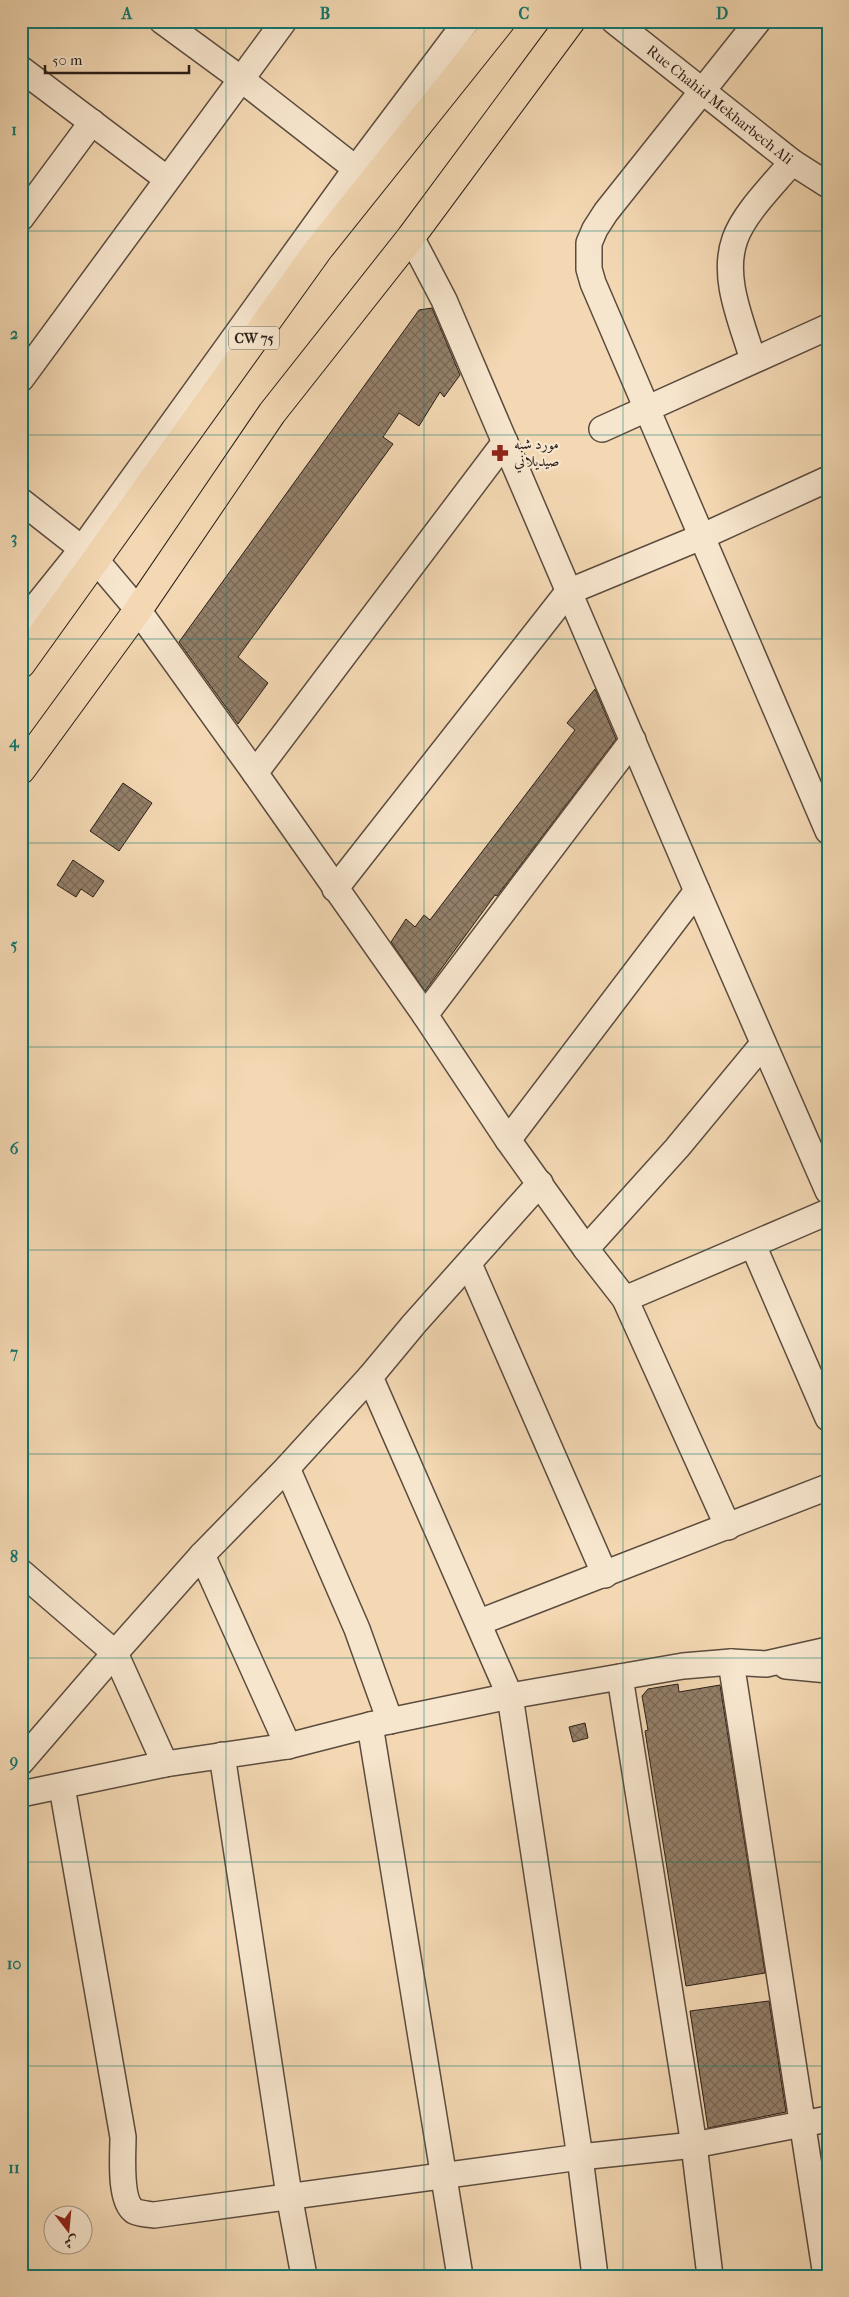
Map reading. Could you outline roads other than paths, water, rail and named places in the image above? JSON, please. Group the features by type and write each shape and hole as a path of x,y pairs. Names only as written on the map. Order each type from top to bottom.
{"main road":[{"name":"CW 75","path":"21,664 89,554 318,250 363,175 501,21"},
{"path":"21,770 138,610 272,412 411,238 571,21"}],"street":[{"path":"162,21 241,79 363,175 466,21"},
{"path":"21,379 284,21"},
{"name":"Rue Chahid Mekharbech Ali","path":"614,21 792,162 828,186"},
{"path":"758,21 606,212 589,243 589,270 645,410 702,537 828,830"},
{"path":"21,69 167,178"},
{"path":"21,218 92,122"},
{"path":"753,360 734,295 730,275 730,260 735,239 745,220 792,162"},
{"path":"411,238 444,300 568,592 828,1191"},
{"path":"602,429 828,327"},
{"path":"255,772 505,442"},
{"path":"335,888 568,592 702,537 828,479"},
{"path":"21,501 89,554 138,610 255,772 425,1015 508,1140 586,1249 626,1299 728,1527"},
{"path":"21,624 89,554"},
{"path":"425,1015 633,740"},
{"path":"508,1140 697,891"},
{"path":"586,1249 677,1148 763,1044"},
{"path":"21,1762 114,1653 202,1555 287,1468 370,1377 414,1324 540,1183"},
{"path":"626,1299 828,1212"},
{"path":"753,1245 828,1418"},
{"path":"469,1264 605,1575"},
{"path":"370,1377 480,1622 510,1696 580,2157 596,2276"},
{"path":"287,1468 358,1629 380,1723 443,2177 460,2276"},
{"path":"480,1622 828,1487"},
{"path":"202,1555 288,1746"},
{"path":"21,1572 114,1653 164,1764"},
{"path":"766,1664 828,1650"},
{"path":"731,1662 826,2276"},
{"path":"21,1794 62,1787 164,1764 288,1746 380,1723 510,1696 683,1666 731,1662 828,1670"},
{"path":"620,1677 694,2145 710,2276"},
{"path":"222,1755 289,2195 304,2276"},
{"path":"62,1787 123,2137 124,2191 128,2204 134,2211 154,2215 289,2195 443,2177 580,2157 694,2145 828,2120"}],"place":[{"name":"مورد شبه صيديلاني","path":"500,453"}]}
